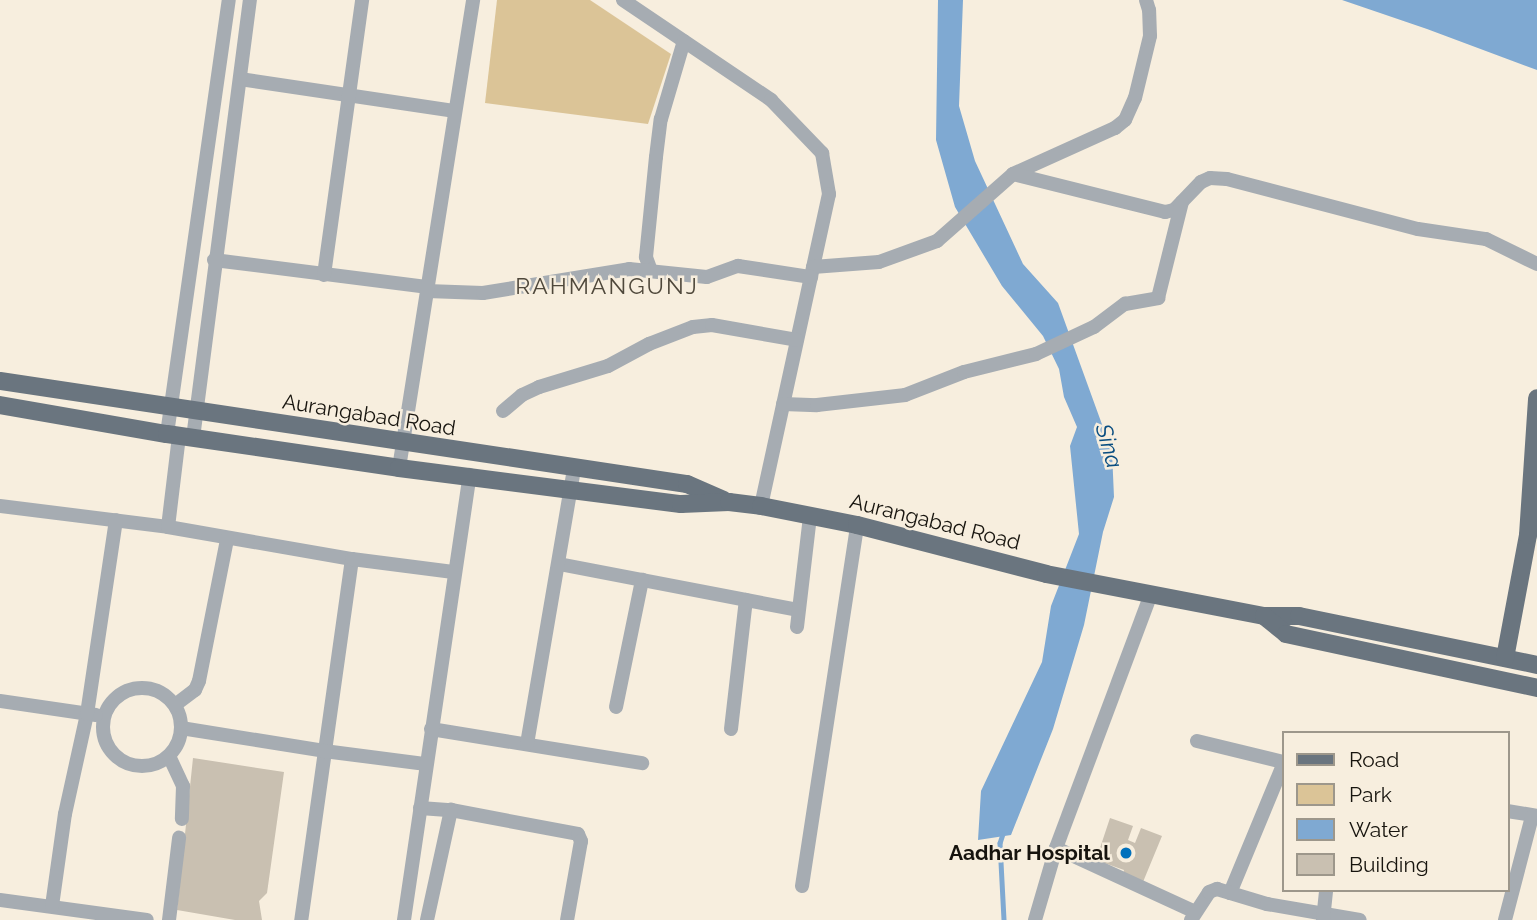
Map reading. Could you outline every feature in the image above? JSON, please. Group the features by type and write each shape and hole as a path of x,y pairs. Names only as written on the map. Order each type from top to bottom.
{"main road":[{"name":"Aurangabad Road","path":"0,381 575,470 687,484 729,502"},
{"path":"1505,658 1528,535 1537,398"},
{"name":"Aurangabad Road","path":"0,405 179,436 399,468 681,504 729,502 761,506 857,525 1046,574 1143,592"},
{"path":"1143,592 1264,617 1299,616 1537,665"},
{"path":"1264,617 1286,634 1537,688"}],"street":[{"path":"168,527 179,436 171,408 229,0"},
{"path":"179,436 196,411 250,0"},
{"path":"324,275 362,0"},
{"path":"399,468 473,0"},
{"path":"623,0 771,100 822,153 829,194 761,506"},
{"path":"214,260 428,289 482,293 629,269 707,277 738,266 812,272 879,262 937,242 1008,177 1115,128 1125,120 1135,98 1150,36 1146,0"},
{"path":"651,271 646,257 660,132 684,41"},
{"path":"240,79 454,110"},
{"path":"1008,177 1155,212 1174,209 1201,181 1210,178 1227,179 1419,229 1486,239 1537,264"},
{"path":"783,404 817,405 886,400 964,372 1036,354 1094,327 1125,304 1158,298 1182,201"},
{"path":"503,411 522,395 608,366 649,344 693,327 712,326 797,340"},
{"path":"527,744 575,470"},
{"path":"404,920 453,572 470,475"},
{"path":"0,506 168,527 352,559 453,572"},
{"path":"797,627 810,516"},
{"path":"51,906 65,814 87,714 117,520"},
{"path":"802,886 857,525"},
{"path":"175,705 194,690 199,681 227,539"},
{"path":"301,920 352,559"},
{"path":"559,564 798,610"},
{"path":"616,707 642,580"},
{"path":"1036,920 1056,848 1143,592"},
{"path":"731,729 746,600"},
{"path":"135,688 160,692 175,705 181,727 177,746 169,756 145,766 120,759 104,738 105,716 112,701 135,688"},
{"path":"0,701 105,716"},
{"path":"181,727 324,751 426,764"},
{"path":"431,729 642,764"},
{"path":"1198,741 1282,763"},
{"path":"169,756 183,786 182,819"},
{"path":"1230,893 1282,765"},
{"path":"420,808 451,810 578,834 581,841 567,920"},
{"path":"427,920 451,810"},
{"path":"1505,920 1535,816 1509,811"},
{"path":"169,920 179,838"},
{"path":"1056,848 1193,916 1212,889 1323,917 1360,920"},
{"path":"1323,917 1326,892"},
{"path":"0,900 147,920"},
{"path":"1264,920 1266,904"}],"green space":[{"path":"497,0 590,0 671,54 648,124 485,103"}],"water":[{"path":"938,0 963,0 959,106 975,161 1023,264 1058,303 1112,452 1114,497 1103,532 1084,625 1053,729 1011,835 978,840 981,791 1042,662 1051,606 1079,534 1070,446 1077,427 1064,397 1059,369 1043,336 1002,286 955,207 936,140"},
{"path":"1342,0 1537,0 1537,70 1427,29"}],"building":[{"path":"193,758 284,772 267,893 259,901 262,920 235,920 177,910"},
{"path":"1110,818 1133,826 1128,840 1135,843 1141,828 1162,836 1143,882 1123,874 1124,870 1096,860"}],"waterway":[{"name":"Sina","path":"1003,834 1000,843 1004,920"}],"place":[{"name":"Aadhar Hospital","path":"1126,853"}],"district":[{"name":"RAHMANGUNJ","path":"607,286"}]}
